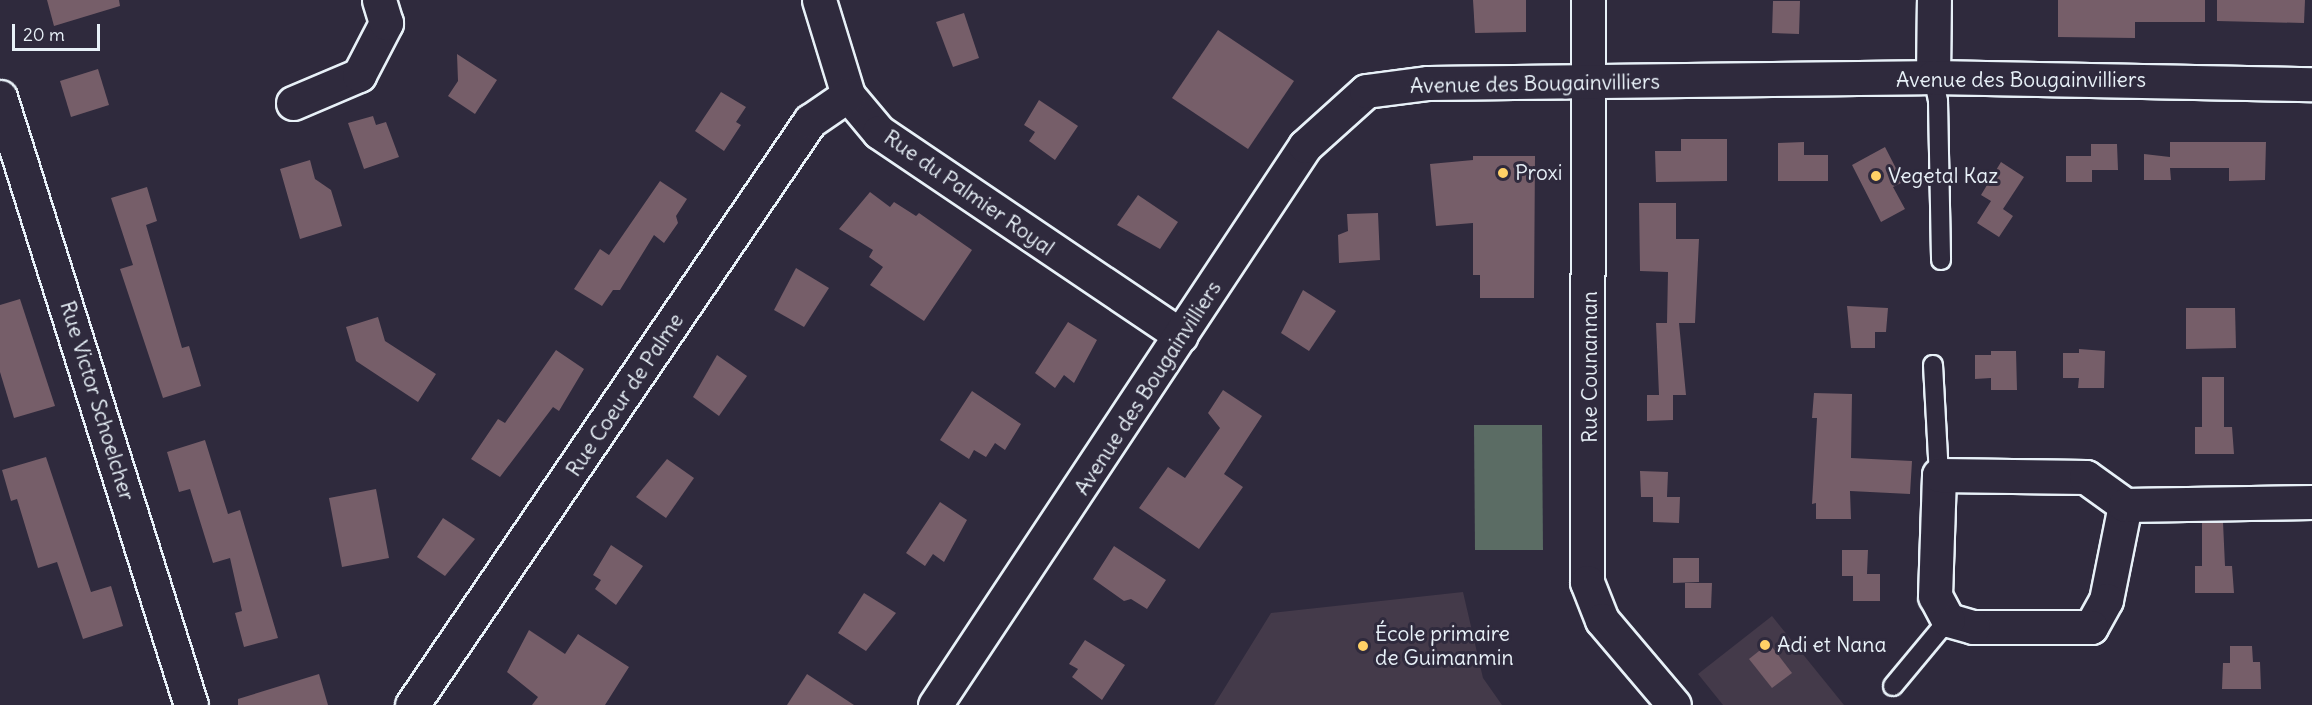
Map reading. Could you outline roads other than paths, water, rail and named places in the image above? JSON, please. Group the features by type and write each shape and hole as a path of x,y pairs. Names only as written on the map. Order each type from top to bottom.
{"street":[{"path":"293,103 359,75 386,23 380,0"},
{"name":"Rue du Palmier Royal","path":"819,0 848,95 879,132 1180,336"},
{"name":"Rue Counannan","path":"1588,0 1590,82 1587,582 1602,620 1674,705"},
{"path":"1933,77 1934,0"},
{"name":"Avenue des Bougainvilliers","path":"936,705 1305,146 1366,91 1428,83 1933,77 2312,84"},
{"name":"Rue Coeur de Palme","path":"412,705 810,121 848,95"},
{"name":"Rue Victor Schoelcher","path":"0,97 191,705"},
{"path":"2125,505 2106,600 2091,627 1973,627 1948,620 1935,596 1939,475 2086,477 2125,505 2312,502"}],"lane":[{"path":"1933,77 1938,100 1941,260"},
{"path":"1933,365 1939,475"},
{"path":"1893,686 1948,620"}],"place":[{"name":"Proxi","path":"1503,173"},
{"name":"Vegetal Kaz","path":"1876,176"},
{"name":"Adi et Nana","path":"1765,645"},
{"name":"École primaire de Guimanmin","path":"1363,646"}]}
